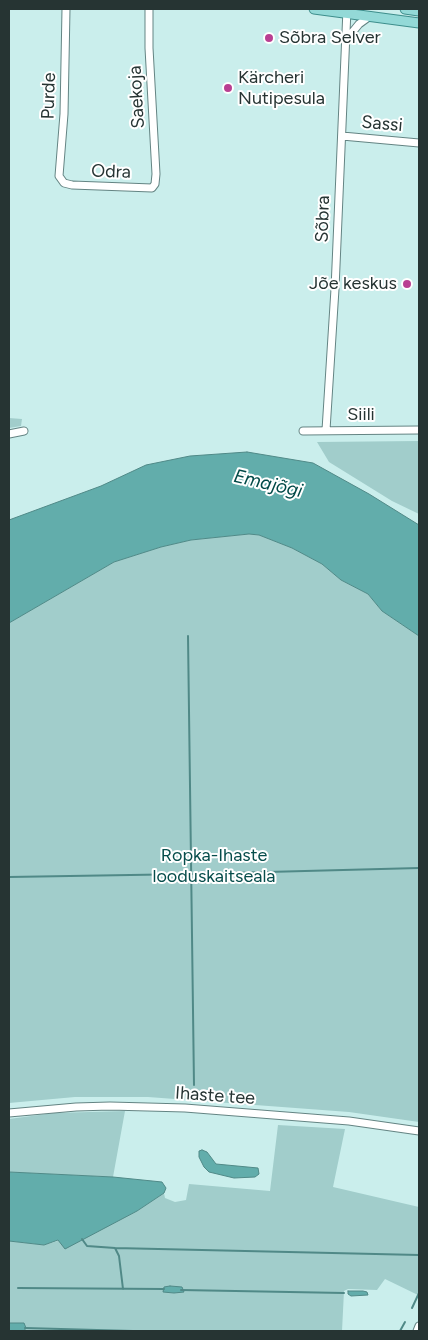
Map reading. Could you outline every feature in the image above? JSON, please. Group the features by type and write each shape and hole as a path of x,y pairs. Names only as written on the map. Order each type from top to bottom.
{"main road":[{"path":"314,9 347,10 371,16 419,23"},
{"path":"405,9 419,11"}],"street":[{"name":"Purde","path":"64,182 59,176 59,170 64,114 66,9"},
{"name":"Saekoja","path":"149,9 149,48 156,174 154,184"},
{"name":"Sõbra","path":"326,430 335,289 347,10"},
{"path":"346,40 359,24 371,16"},
{"name":"Sassi","path":"342,136 419,142"},
{"name":"Odra","path":"64,182 72,185 152,188 154,184"},
{"name":"Siili","path":"303,431 419,430"},
{"path":"9,434 24,431"},
{"name":"Ihaste tee","path":"9,1113 110,1106 185,1108 349,1121 419,1131"},
{"path":"417,1331 419,1326"}],"green space":[{"path":"9,418 22,419 21,426 9,428"},
{"path":"419,441 419,514 392,501 329,462 317,442"},
{"name":"Ropka-Ihaste looduskaitseala","path":"249,534 259,535 292,548 322,564 341,580 368,594 382,611 419,636 419,1122 349,1112 148,1097 75,1097 9,1103 9,623 114,562 161,547 191,540"},
{"path":"125,1111 113,1177 9,1172 9,1119 54,1113"},
{"path":"278,1125 345,1129 333,1187 419,1207 418,1295 385,1279 377,1290 348,1289 344,1291 342,1331 9,1331 9,1241 44,1245 105,1227 137,1211 164,1193 165,1198 175,1202 186,1200 189,1184 270,1191"}],"water":[{"name":"Emajõgi","path":"247,452 313,463 369,494 419,525 419,636 382,611 368,594 341,580 322,564 292,548 259,535 249,534 191,540 161,547 114,562 9,623 9,520 101,486 146,465 190,456"},
{"path":"199,1151 207,1152 216,1164 258,1168 259,1174 255,1177 234,1178 209,1172 199,1157"},
{"path":"9,1172 113,1177 162,1182 166,1188 164,1193 137,1211 65,1249 58,1240 44,1245 9,1241"},
{"path":"164,1287 182,1287 184,1292 163,1292"},
{"path":"348,1291 363,1291 367,1292 368,1295 351,1296 348,1294"},
{"path":"9,1323 24,1323 26,1328 24,1331 9,1331"}],"waterway":[{"path":"188,636 194,1085"},
{"path":"9,877 419,868"},
{"path":"82,1239 87,1246 115,1248 119,1256 123,1289"},
{"path":"115,1248 419,1255"},
{"path":"18,1288 164,1289"},
{"path":"181,1290 344,1293"},
{"path":"412,1308 419,1293"},
{"path":"400,1331 405,1322"},
{"path":"25,1328 133,1331"}],"place":[{"name":"Sõbra Selver","path":"269,38"},
{"name":"Kärcheri Nutipesula","path":"228,88"},
{"name":"Jõe keskus","path":"407,284"}]}
